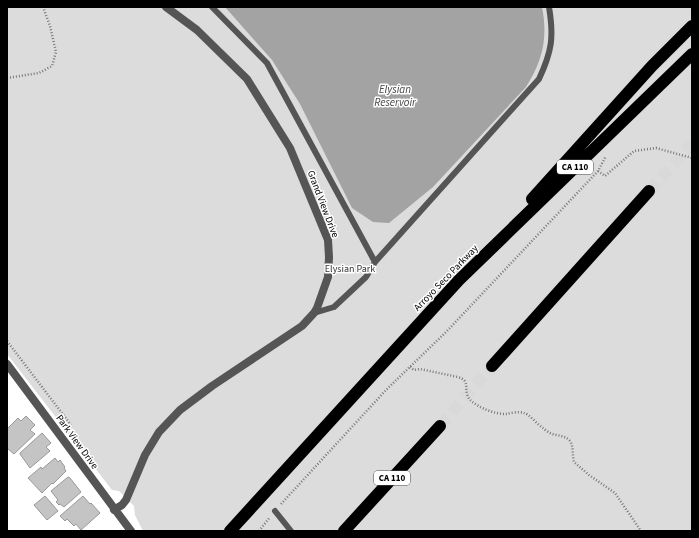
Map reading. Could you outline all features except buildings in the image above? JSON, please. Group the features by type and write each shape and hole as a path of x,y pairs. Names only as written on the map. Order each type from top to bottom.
{"highway":[{"path":"459,280 652,66 692,26"},
{"name":"Arroyo Seco Parkway","path":"230,531 459,280 692,54"},
{"path":"492,366 649,191"},
{"name":"CA 110","path":"344,531 440,426"}],"street":[{"name":"Grand View Drive","path":"114,510 122,505 126,500 145,455 159,432 180,410 212,386 302,326 317,308 328,277 328,240 290,148 247,79 197,30 166,7"},
{"name":"Park View Drive","path":"7,364 131,531"}],"lane":[{"path":"212,7 267,63 375,262"},
{"path":"314,313 334,307 366,277 375,262 539,78 546,64 550,49 552,34 549,7"},
{"path":"275,511 291,531"}],"path":[{"path":"7,78 39,73 52,66 56,52 50,26 43,7"},
{"path":"598,171 605,176 634,151 656,148 692,158"},
{"path":"259,531 275,511 386,390 447,331 598,171 607,153"},
{"path":"7,341 71,426"},
{"path":"410,367 414,370 420,369 463,378 466,382 467,393 470,400 476,405 504,414 524,412 547,431 565,437 572,446 574,462 589,475 615,493 641,531"}],"green space":[{"name":"Elysian Park","path":"7,7 692,7 692,531 143,531 135,515 134,506 119,491 112,490 7,354"}],"water":[{"name":"Elysian Reservoir","path":"225,7 542,7 544,18 543,48 537,68 526,87 433,187 389,223 373,222 352,208 300,104 272,60"}],"tunnel":[{"path":"649,191 692,144"},
{"path":"440,426 492,366"}]}
